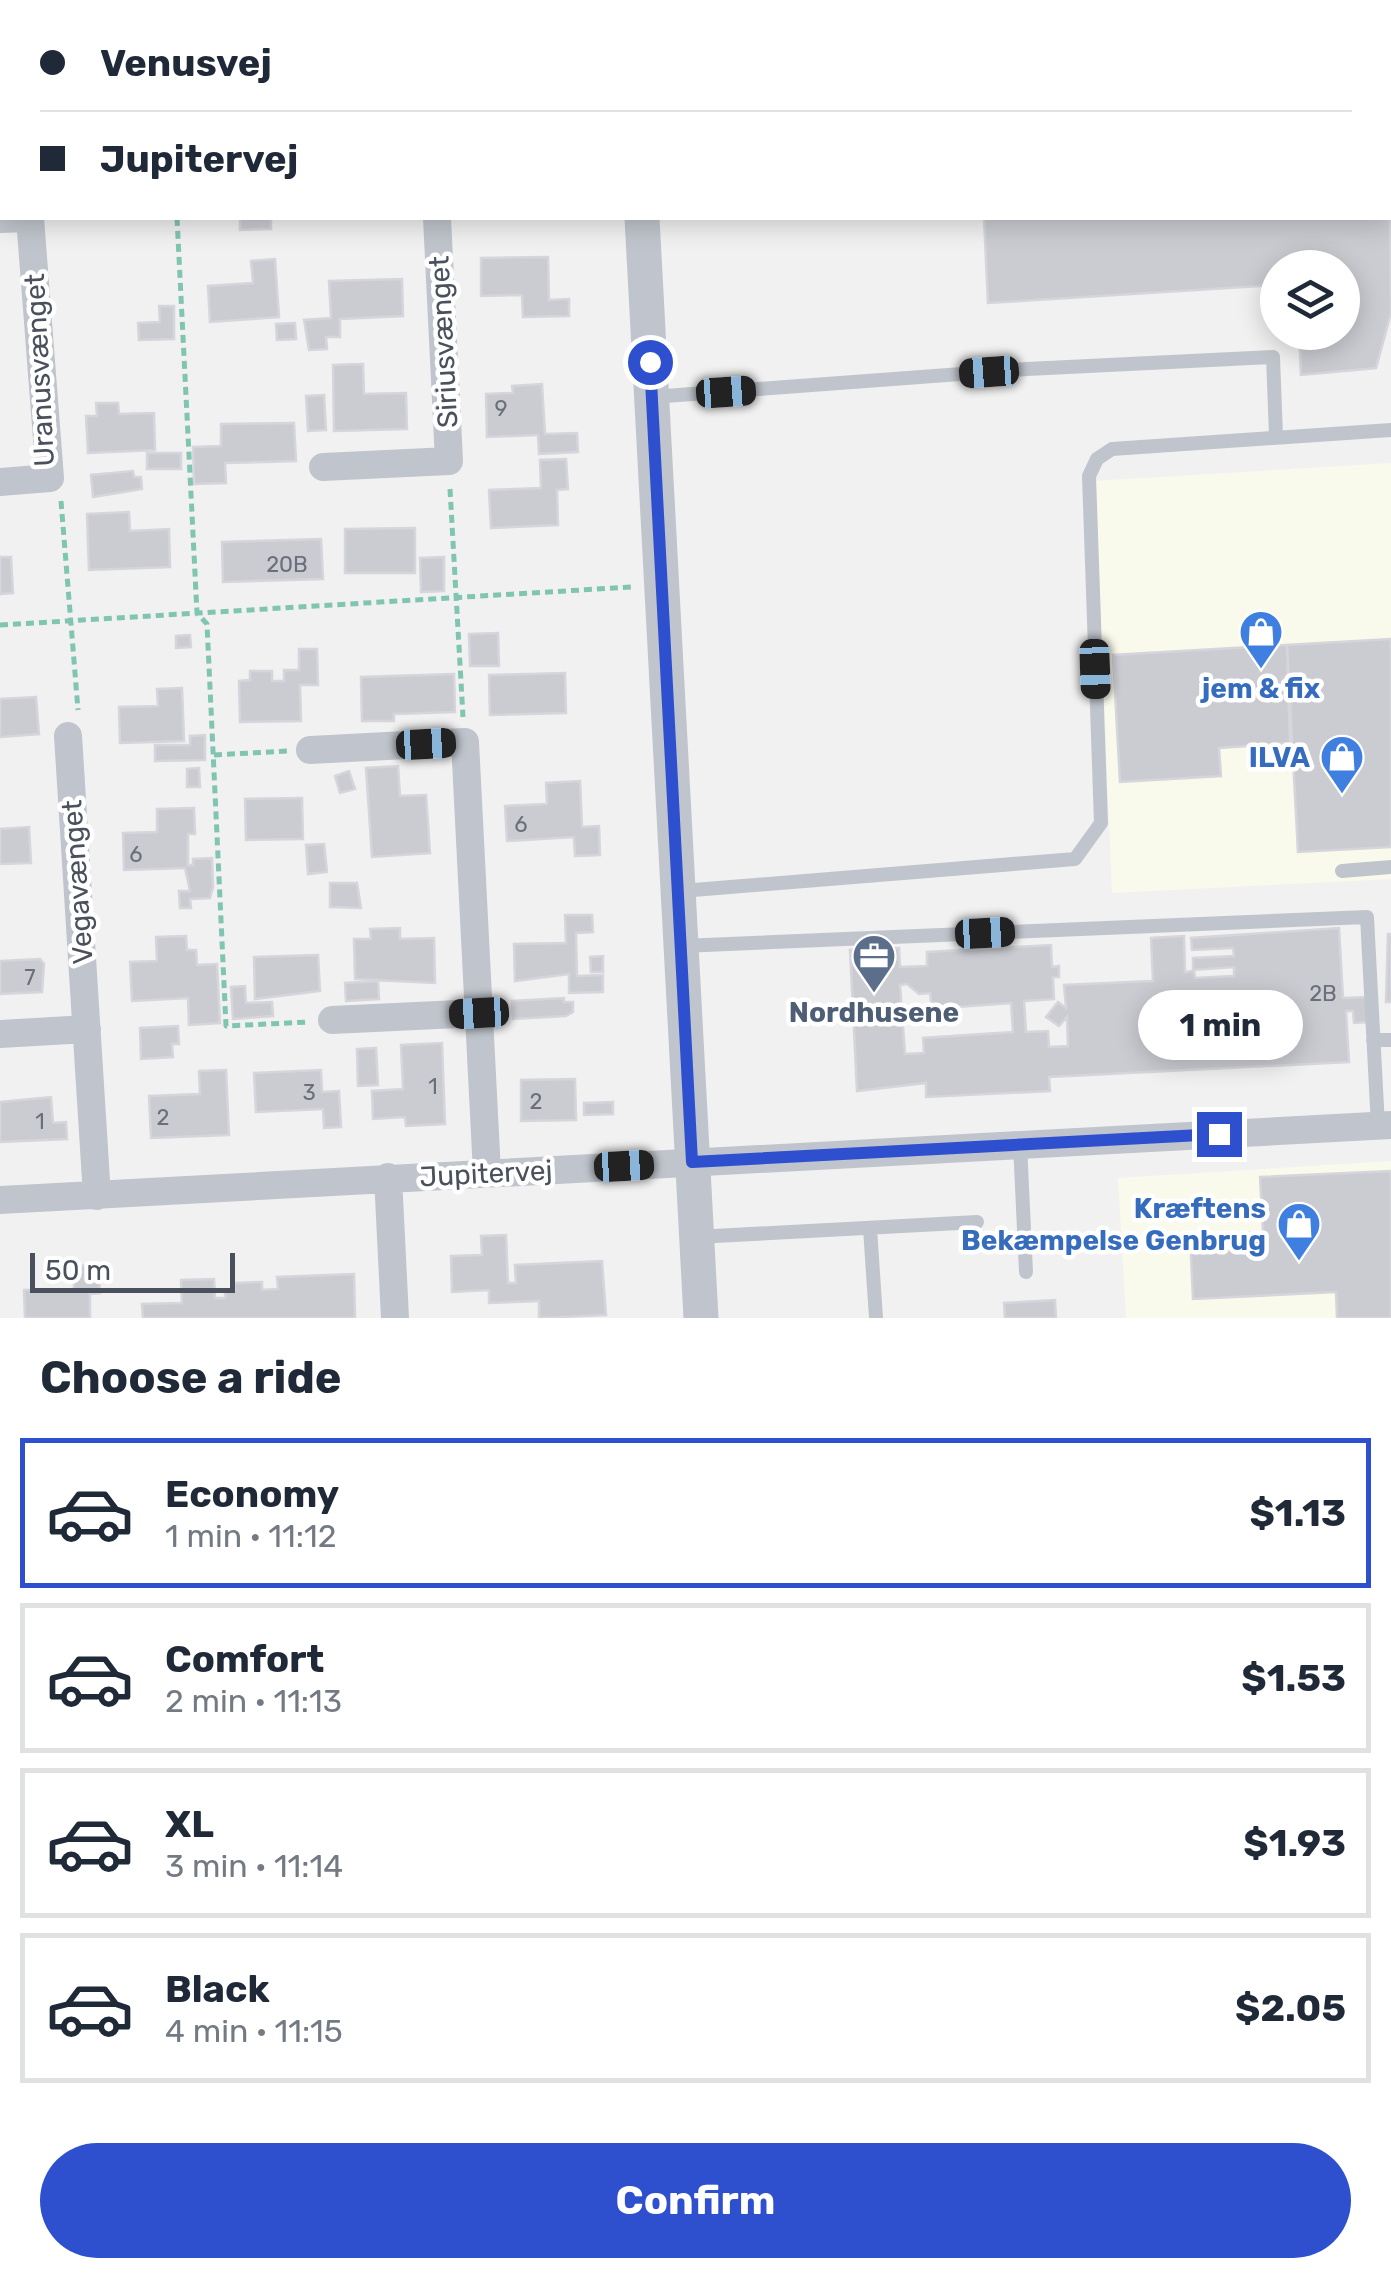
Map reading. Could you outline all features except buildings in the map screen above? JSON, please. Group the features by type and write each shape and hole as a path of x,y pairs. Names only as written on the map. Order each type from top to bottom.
{"street":[{"name":"Siriusvænget","path":"323,467 449,461 437,220"},
{"path":"642,220 700,1318"},
{"name":"Uranusvænget","path":"0,482 50,478 30,221"},
{"name":"Vegavænget","path":"68,736 97,1196"},
{"path":"310,750 465,742 487,1173"},
{"path":"332,1020 479,1013"},
{"path":"0,1034 87,1029"},
{"name":"Jupitervej","path":"0,1200 1384,1126"},
{"path":"388,1177 396,1318"}],"lane":[{"path":"0,226 30,221"},
{"path":"652,398 1027,370 1273,357 1276,436"},
{"path":"678,891 1075,859 1100,823 1089,476 1096,459 1112,448 1391,430"},
{"path":"1342,871 1391,867"},
{"path":"681,946 1366,917 1384,1126"},
{"path":"1374,1040 1391,1040"},
{"path":"1020,1144 1026,1272"},
{"path":"696,1237 977,1222"},
{"path":"870,1228 876,1318"}],"path":[{"path":"177,220 198,613 207,624 226,1026 332,1020"},
{"path":"449,461 465,742"},
{"path":"50,478 60,485 79,730 68,736"},
{"path":"0,625 661,586"},
{"path":"214,755 310,750"}],"shaded area":[{"path":"1391,463 1391,879 1112,893 1095,481"},
{"path":"1391,1161 1391,1318 1126,1318 1118,1178"}],"place":[{"name":"jem & fix","path":"1261,670"},
{"name":"ILVA","path":"1342,795"},
{"name":"Nordhusene","path":"874,994"},
{"name":"Kræftens Bekæmpelse Genbrug","path":"1299,1262"}],"route":[{"path":"650,362 692,1162 1219,1134"}]}
